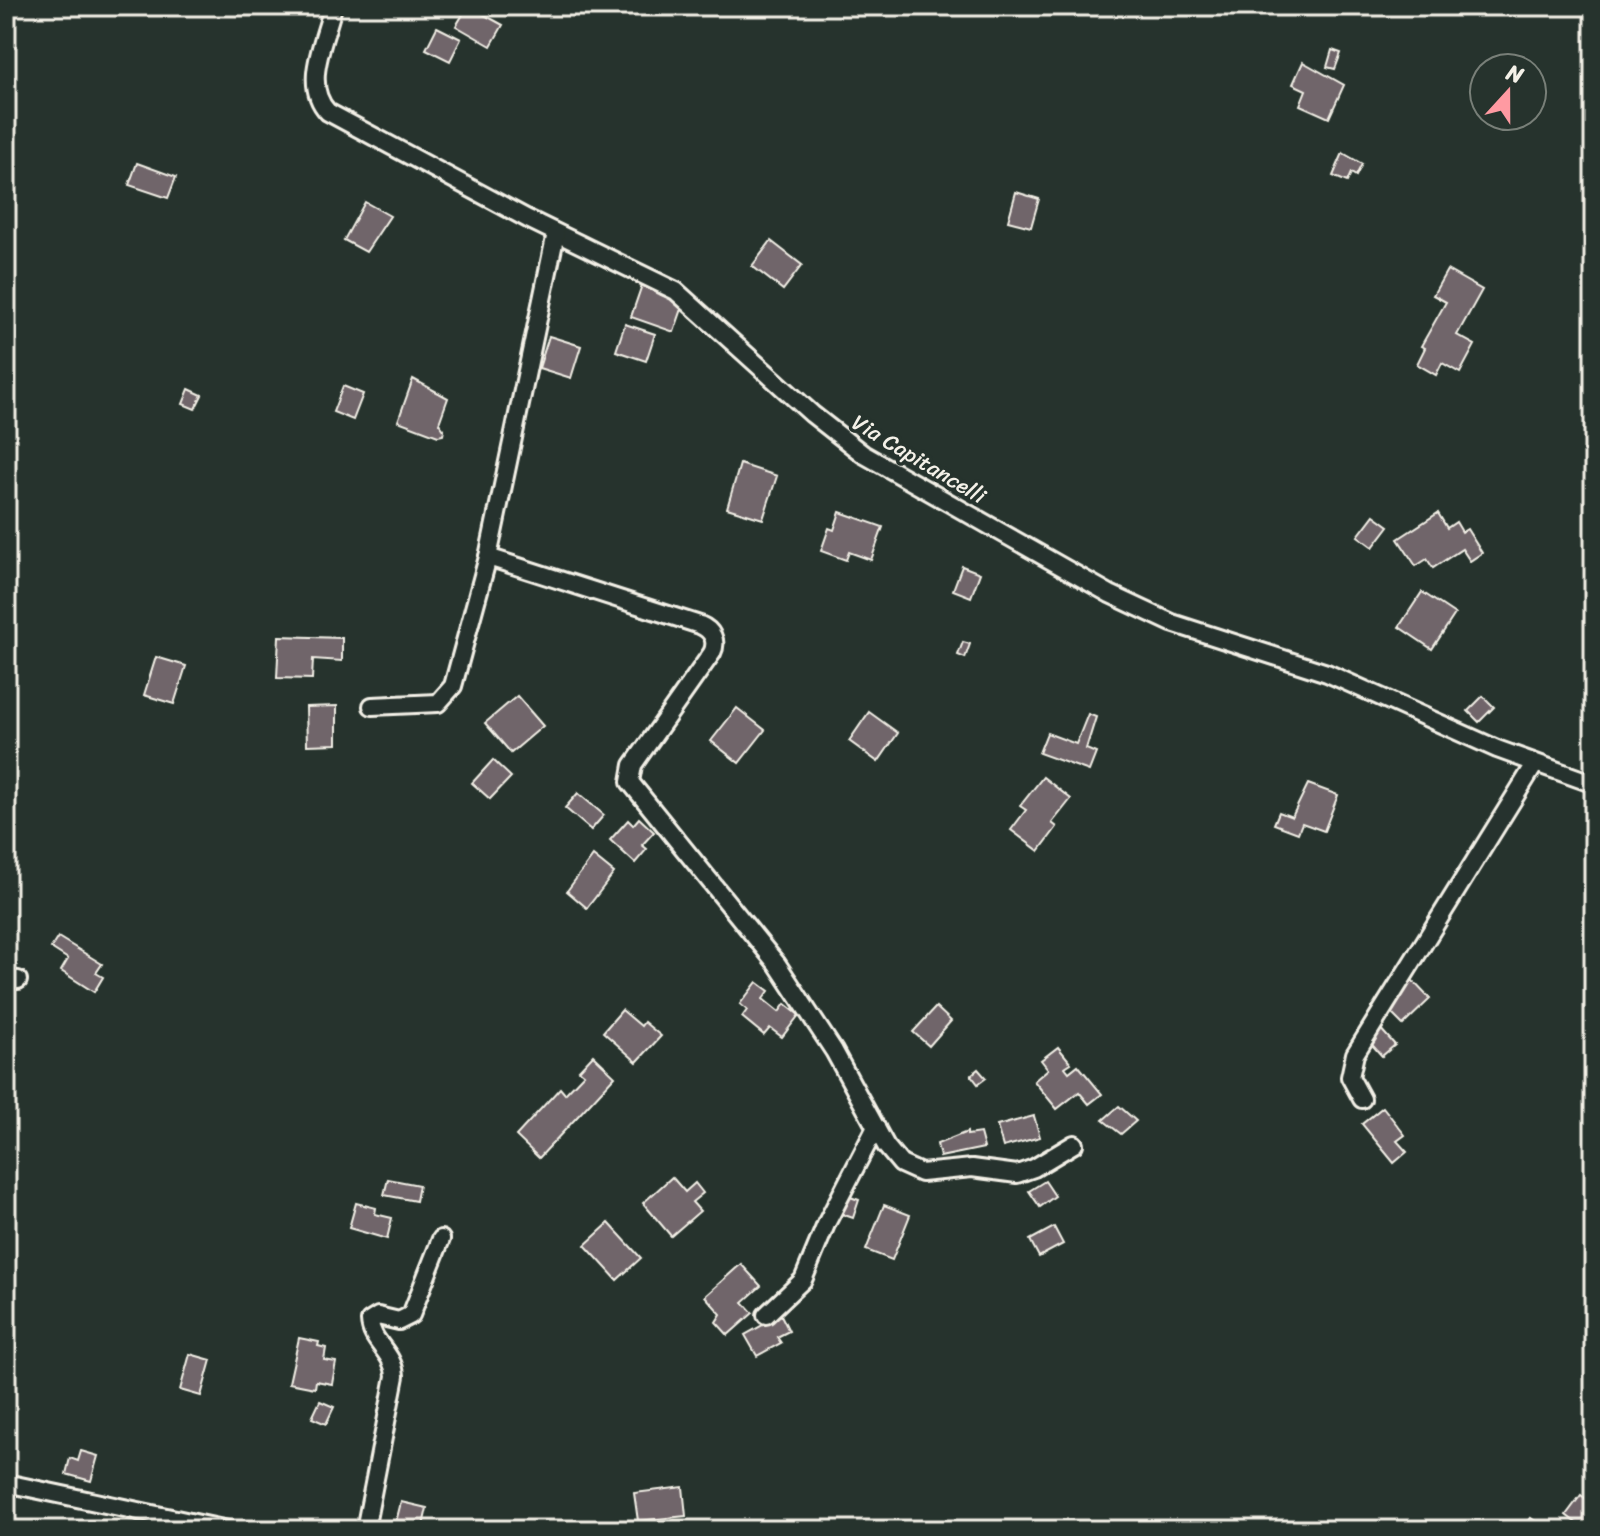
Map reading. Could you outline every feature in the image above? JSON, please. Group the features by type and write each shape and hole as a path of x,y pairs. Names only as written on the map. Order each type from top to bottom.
{"street":[{"name":"Via Capitancelli","path":"333,6 315,77 317,96 324,108 341,121 682,296 812,414 863,454 1110,594 1172,623 1327,673 1535,764 1594,784"},
{"path":"372,706 427,706 446,698 488,557 556,233"},
{"path":"488,557 700,625 711,632 715,642 712,653 633,765 630,782 772,956 826,1037 876,1127 901,1164 927,1174 972,1168 1021,1173 1074,1144"},
{"path":"1362,1099 1350,1077 1353,1059 1535,764"},
{"path":"766,1315 803,1280 827,1222 876,1127"},
{"path":"365,1530 395,1376 391,1358 372,1333 370,1321 378,1316 399,1321 411,1315 441,1239"},
{"path":"6,1483 228,1530"}],"building":[{"path":"468,6 503,25 491,46 456,26"},
{"path":"437,27 461,39 450,61 426,49"},
{"path":"1332,50 1341,53 1335,69 1327,67"},
{"path":"1303,62 1344,85 1329,118 1300,105 1306,90 1293,84"},
{"path":"1343,153 1362,164 1356,176 1351,173 1347,182 1333,176"},
{"path":"137,163 176,177 168,198 129,185"},
{"path":"1016,192 1039,199 1031,227 1008,221"},
{"path":"365,202 390,216 366,252 344,240"},
{"path":"771,241 802,265 783,290 752,266"},
{"path":"1447,270 1482,290 1457,335 1475,345 1460,373 1442,363 1436,375 1417,364 1425,348 1421,346 1446,302 1433,295"},
{"path":"644,279 664,286 661,295 684,303 674,332 631,317"},
{"path":"625,324 655,334 646,361 616,351"},
{"path":"549,336 581,346 571,378 539,368"},
{"path":"413,379 448,398 439,423 444,430 443,435 438,436 398,421"},
{"path":"343,386 363,394 353,420 333,412"},
{"path":"189,389 202,395 195,409 183,404"},
{"path":"740,464 777,476 763,519 727,508"},
{"path":"840,512 883,527 871,560 849,552 846,560 821,551 829,528 834,530"},
{"path":"1438,513 1447,528 1456,522 1462,532 1467,529 1482,553 1470,561 1462,549 1433,568 1427,559 1416,566 1398,539"},
{"path":"1374,515 1389,526 1373,547 1358,536"},
{"path":"962,566 980,573 971,597 953,590"},
{"path":"1422,592 1455,614 1432,649 1399,627"},
{"path":"279,636 342,638 342,661 313,659 312,679 277,678"},
{"path":"963,642 970,644 965,658 958,655"},
{"path":"156,657 186,666 174,704 144,695"},
{"path":"517,696 543,726 511,753 485,723"},
{"path":"1483,696 1494,707 1479,722 1468,711"},
{"path":"337,706 337,744 307,745 306,707"},
{"path":"737,708 765,730 739,763 711,741"},
{"path":"869,712 898,733 878,762 849,741"},
{"path":"1088,714 1096,717 1086,749 1096,753 1089,771 1039,753 1047,733 1076,744"},
{"path":"493,760 511,777 490,799 472,783"},
{"path":"1043,777 1071,799 1052,823 1057,827 1039,851 1011,830 1026,810 1020,806"},
{"path":"1308,784 1338,795 1324,831 1302,823 1298,833 1274,824 1279,812 1292,817"},
{"path":"578,793 604,815 591,830 565,808"},
{"path":"639,818 654,832 642,845 647,849 635,863 610,840 628,820 633,825"},
{"path":"593,856 614,873 587,908 567,891"},
{"path":"58,937 102,964 96,973 103,977 94,992 61,971 68,959 51,948"},
{"path":"1410,978 1430,999 1403,1025 1385,1007"},
{"path":"757,982 769,991 763,999 779,1012 785,1004 799,1015 782,1037 770,1028 764,1035 742,1017 747,1010 740,1004"},
{"path":"936,1007 951,1021 929,1046 913,1032"},
{"path":"622,1010 641,1026 644,1022 661,1036 637,1062 603,1032"},
{"path":"1379,1027 1395,1045 1382,1056 1366,1038"},
{"path":"1058,1047 1071,1063 1065,1067 1069,1072 1078,1065 1102,1094 1089,1104 1079,1092 1057,1109 1034,1081 1048,1069 1041,1060"},
{"path":"593,1055 615,1076 539,1158 516,1136 560,1088 565,1094 584,1074 579,1070"},
{"path":"978,1069 986,1078 978,1084 971,1075"},
{"path":"1119,1106 1136,1121 1121,1134 1103,1120"},
{"path":"1383,1107 1405,1135 1397,1141 1407,1152 1394,1163 1362,1124"},
{"path":"1034,1116 1040,1137 1003,1147 997,1126"},
{"path":"967,1132 967,1135 980,1133 984,1148 940,1157 937,1144"},
{"path":"672,1177 685,1192 695,1183 703,1193 692,1202 700,1211 671,1236 643,1203"},
{"path":"388,1179 419,1185 416,1201 384,1195"},
{"path":"1045,1181 1055,1196 1040,1207 1029,1191"},
{"path":"844,1195 859,1200 853,1218 839,1213"},
{"path":"356,1203 376,1208 375,1214 392,1218 387,1239 349,1228"},
{"path":"884,1205 910,1215 892,1260 866,1250"},
{"path":"609,1223 641,1258 617,1280 585,1245"},
{"path":"1054,1227 1063,1244 1039,1257 1030,1240"},
{"path":"741,1264 761,1286 743,1302 753,1313 728,1335 716,1322 721,1314 705,1296"},
{"path":"781,1315 789,1331 777,1337 781,1343 757,1356 745,1335"},
{"path":"299,1338 319,1342 318,1346 326,1348 324,1360 336,1362 332,1384 316,1381 315,1388 289,1383"},
{"path":"190,1354 211,1360 201,1396 180,1390"},
{"path":"320,1401 334,1407 326,1424 312,1418"},
{"path":"81,1451 98,1456 91,1481 66,1474 70,1458 78,1461"},
{"path":"683,1487 686,1516 638,1521 634,1493"},
{"path":"1581,1495 1594,1505 1594,1530 1585,1530 1566,1515"},
{"path":"401,1502 427,1508 422,1530 394,1530"},
{"path":"1531,1518 1548,1530 1522,1530"}]}
